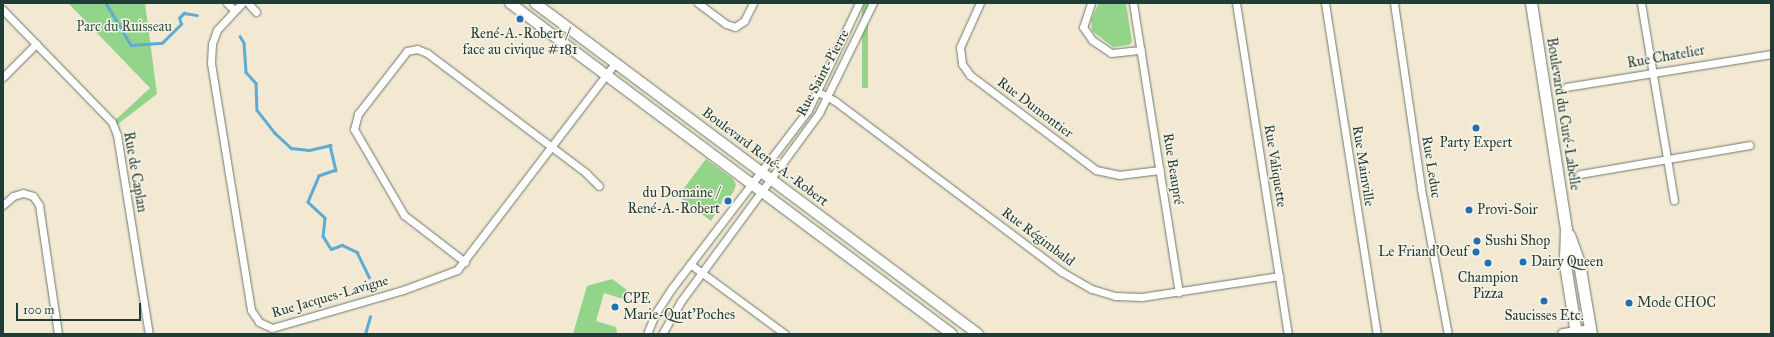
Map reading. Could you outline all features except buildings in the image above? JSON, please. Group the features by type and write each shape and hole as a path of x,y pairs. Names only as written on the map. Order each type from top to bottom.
{"main road":[{"name":"Boulevard du Curé-Labelle","path":"1531,3 1566,229 1565,266 1576,333"},
{"name":"Boulevard du Curé-Labelle","path":"1566,229 1579,264 1590,332"}],"street":[{"path":"227,3 234,10"},
{"name":"Rue Jacques-Lavigne","path":"242,3 224,20 214,37 211,63 250,304 256,320 268,327 281,327 453,273 465,262 615,63"},
{"path":"248,3 256,12"},
{"name":"Boulevard René-A.-Robert","path":"510,3 952,334"},
{"name":"Boulevard René-A.-Robert","path":"535,3 978,334"},
{"path":"698,3 726,24 735,27 744,21 754,3"},
{"name":"Rue Saint-Pierre","path":"647,334 662,301 808,110 818,92 859,3"},
{"name":"Rue Saint-Pierre","path":"662,334 673,312 814,121 828,97 873,3"},
{"name":"Rue Dumontier","path":"980,3 960,47 961,60 970,75 1096,170 1119,175 1160,170"},
{"path":"1091,3 1083,27 1092,40 1111,53 1141,50"},
{"name":"Rue Beaupré","path":"1133,3 1179,292"},
{"name":"Rue Valiquette","path":"1236,3 1288,334"},
{"name":"Rue Mainville","path":"1325,3 1377,334"},
{"name":"Rue Leduc","path":"1394,3 1421,188 1448,334"},
{"path":"1641,3 1674,200"},
{"name":"Rue de Caplan","path":"3,10 112,122 117,135 149,334"},
{"path":"3,77 36,44"},
{"path":"465,262 404,215 355,131 356,117 400,58 410,50 423,51 590,176 599,186"},
{"name":"Rue Chatelier","path":"1566,87 1771,54"},
{"name":"Rue Régimbald","path":"818,92 828,97 1081,284 1104,293 1125,297 1179,292 1279,276"},
{"path":"1580,174 1750,145"},
{"path":"3,205 13,196 23,192 33,196 39,204 58,334"},
{"path":"690,264 785,334"},
{"path":"1563,334 1590,332"}],"green space":[{"name":"Parc du Ruisseau","path":"68,3 145,3 157,94 114,127 111,124 150,88"},
{"path":"862,3 868,3 868,88 862,88"},
{"path":"1099,3 1126,3 1132,42 1129,45 1113,47 1092,31 1091,20"},
{"path":"706,159 732,178 736,184 734,191 726,202 723,200 711,221 678,196"},
{"path":"612,279 627,290 623,299 604,293 596,321 616,327 617,333 573,334 587,286"}],"waterway":[{"path":"106,3 131,45 162,43 181,24 179,18 184,13 197,15"},
{"path":"240,36 244,43 246,72 256,83 257,110 275,133 291,148 309,150 330,145 336,170 319,176 308,202 325,218 323,236 331,249 342,245 357,252 369,277"},
{"path":"365,334 370,317"}],"place":[{"name":"René-A.-Robert / face au civique #181","path":"520,19"},
{"name":"Party Expert","path":"1476,128"},
{"name":"du Domaine / René-A.-Robert","path":"728,201"},
{"name":"Provi-Soir","path":"1469,210"},
{"name":"Sushi Shop","path":"1477,241"},
{"name":"Le Friand'Oeuf","path":"1476,252"},
{"name":"Dairy Queen","path":"1523,262"},
{"name":"Champion Pizza","path":"1488,263"},
{"name":"Saucisses Etc.","path":"1544,301"},
{"name":"Mode CHOC","path":"1629,303"},
{"name":"CPE Marie-Quat'Poches","path":"615,307"}]}
